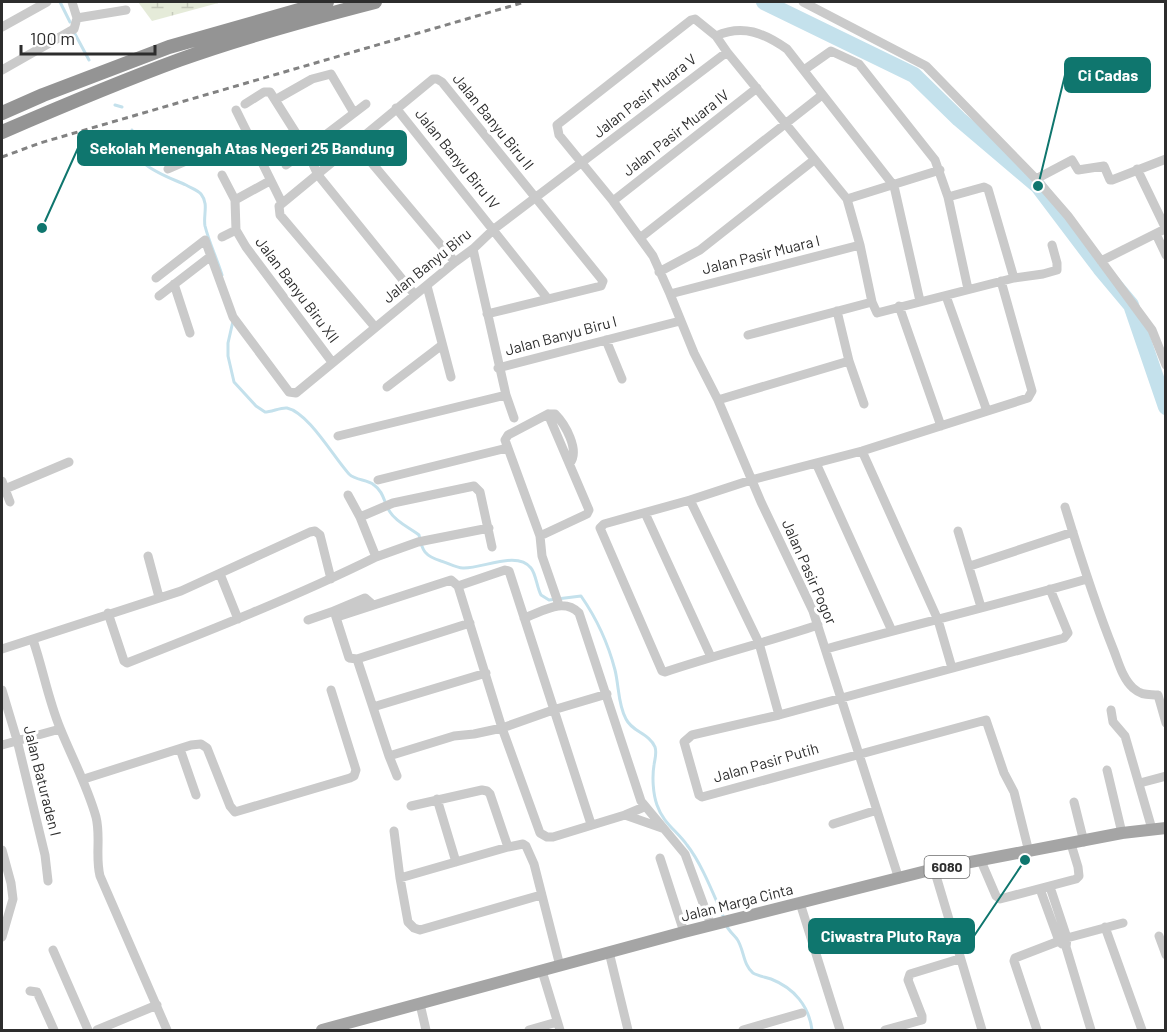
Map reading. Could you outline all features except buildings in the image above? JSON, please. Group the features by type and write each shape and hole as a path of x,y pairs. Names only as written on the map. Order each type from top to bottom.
{"highway":[{"path":"2,113 169,47 327,2"},
{"path":"2,132 56,108 180,60 298,22 375,2"}],"main road":[{"name":"Jalan Marga Cinta","path":"322,1030 684,932 934,869 1122,833 1166,828"}],"street":[{"path":"2,27 47,2"},
{"path":"2,69 74,29 77,18 72,2"},
{"path":"803,2 926,66 1036,179 1068,216 1152,330 1166,365"},
{"path":"77,18 126,10"},
{"name":"Jalan Pasir Pogor","path":"716,36 696,20 691,20 557,125 559,135 640,238 652,256 670,294 751,480 813,611 899,879"},
{"path":"920,301 894,186 787,49 754,31 735,30 716,36 847,200 860,245 872,302 879,314 899,306 1057,270 1058,263 1052,245"},
{"path":"804,70 831,51 854,60 935,160 948,197 968,290"},
{"name":"Jalan Pasir Muara V","path":"582,163 727,52"},
{"path":"275,100 312,78 331,74 354,113"},
{"name":"Jalan Banyu Biru II","path":"282,203 433,79 440,80 602,279 601,286 548,299"},
{"name":"Jalan Pasir Muara IV","path":"613,201 757,88"},
{"path":"245,104 264,92 270,92 306,149 318,175 414,295"},
{"path":"640,238 822,95"},
{"path":"285,165 366,104"},
{"name":"Jalan Banyu Biru IV","path":"396,108 548,299"},
{"path":"236,110 282,203 278,210 280,215 375,327"},
{"path":"168,169 248,134"},
{"path":"355,143 455,262"},
{"path":"1036,179 1072,160 1078,170 1104,166 1110,180 1166,159"},
{"path":"659,272 700,250 814,160"},
{"name":"Jalan Banyu Biru","path":"211,256 235,319 292,394 535,197 582,163"},
{"path":"1101,261 1164,230 1163,216 1137,169"},
{"path":"847,200 940,170"},
{"path":"222,175 235,200 266,183"},
{"path":"948,197 988,189 1014,278"},
{"name":"Jalan Banyu Biru XII","path":"235,200 236,230 246,247 332,362"},
{"path":"222,237 236,230"},
{"path":"1156,234 1166,255"},
{"path":"156,278 203,240 206,241 211,256 159,296"},
{"name":"Jalan Pasir Muara I","path":"670,294 860,245"},
{"name":"Jalan Banyu Biru I","path":"473,249 498,368 680,321"},
{"path":"818,626 665,672 660,669 600,531 604,524 751,480 862,451 1028,398 1032,391 1001,281"},
{"path":"174,284 190,333"},
{"path":"427,286 451,377"},
{"path":"946,296 987,411"},
{"path":"487,314 548,299"},
{"path":"748,335 872,302"},
{"path":"899,306 941,426"},
{"path":"837,311 849,361 864,404"},
{"path":"606,340 622,379"},
{"path":"387,387 442,345"},
{"path":"718,400 849,361"},
{"path":"498,368 513,418"},
{"path":"338,436 506,395"},
{"path":"540,536 588,513 589,510 548,414 507,435 505,440 540,536 542,556 559,603"},
{"path":"378,480 507,448"},
{"path":"862,451 938,620 952,668"},
{"path":"10,502 3,485 69,462"},
{"path":"816,463 892,631"},
{"path":"360,517 393,503 474,486 480,492 492,547"},
{"path":"348,495 360,517 376,557"},
{"path":"690,500 759,643 779,716 1066,637 1068,633 1050,590"},
{"path":"1065,507 1103,624 1122,671 1131,686 1142,694 1158,695 1166,723"},
{"path":"645,513 711,657"},
{"path":"108,613 126,663 238,619 376,557 423,541 489,528"},
{"path":"2,650 188,588 315,531 320,535 331,579"},
{"path":"958,531 981,607"},
{"path":"970,566 1073,532"},
{"path":"148,556 159,597"},
{"path":"458,586 507,570 591,824"},
{"path":"220,573 238,619"},
{"path":"826,649 1088,579"},
{"path":"308,620 373,605 449,580 458,586 502,728 540,833 553,837 644,807"},
{"path":"524,618 559,603 568,605 579,613 644,807 685,855 720,923"},
{"path":"335,614 349,658 357,660 470,623"},
{"path":"33,640 60,729 84,779 98,829 96,862 100,876 167,1030"},
{"path":"357,660 389,756 398,776"},
{"path":"373,707 486,673"},
{"name":"Jalan Baturaden I","path":"2,690 17,740 45,855 48,881"},
{"path":"84,779 201,744 205,746 232,810 235,812 350,778 354,776 356,770 331,690"},
{"path":"389,756 446,738 502,728 607,694"},
{"path":"1111,710 1113,722 1125,736 1152,829"},
{"name":"Jalan Pasir Putih","path":"779,716 692,735 684,742 699,795 859,753"},
{"path":"859,753 987,720 1004,773 1014,792 1029,852"},
{"path":"2,745 60,729"},
{"path":"180,749 196,795"},
{"path":"1107,770 1122,833"},
{"path":"1140,783 1166,776"},
{"path":"411,806 437,799 487,791 508,848"},
{"path":"437,799 456,861"},
{"path":"1074,802 1084,842"},
{"path":"833,824 877,810"},
{"path":"625,815 662,828"},
{"path":"394,831 408,922 414,928 420,930 541,895"},
{"path":"400,878 522,844 526,846 534,864 560,966"},
{"path":"981,861 996,897 999,899 1076,879 1079,876 1078,867 1071,844"},
{"path":"2,850 13,892 2,937"},
{"path":"660,858 684,932"},
{"path":"934,869 982,1030"},
{"path":"1045,888 1091,1030"},
{"path":"2,894 13,892"},
{"path":"800,903 840,1030"},
{"path":"1037,1030 1014,960 1016,957 1123,923"},
{"path":"1105,927 1142,1030"},
{"path":"1159,936 1166,955"},
{"path":"52,950 88,1030"},
{"path":"609,952 628,1030"},
{"path":"885,1030 920,1022 923,1018 908,980 910,974 959,959"},
{"path":"529,1030 558,1026 542,971"},
{"path":"30,991 37,992 54,1030"},
{"path":"420,1004 426,1030"},
{"path":"97,1030 157,1005"},
{"path":"743,1030 802,1014"}],"green space":[{"path":"138,2 222,2 152,21"}],"waterway":[{"path":"60,2 70,22"},
{"path":"764,2 914,75 959,119 1038,186 1131,305 1166,407"},
{"path":"75,34 89,60"},
{"path":"115,105 122,107"},
{"path":"132,130 132,142 141,160 156,172 200,193 205,206 205,226 222,275"},
{"path":"233,321 228,343 228,356 234,382 256,406 265,412 287,408 304,418 349,474 377,488 393,516 419,535 421,545 428,555 463,568 508,560 525,563 531,568 541,595 549,600 581,596 597,622 609,650 615,670 621,708 626,719 655,747 653,785 660,811 666,822 698,861 724,918"},
{"path":"726,925 737,939 750,970 787,987 804,1006 812,1030"}],"railway":[{"path":"2,157 40,143 525,2"}],"place":[{"name":"Ci Cadas","path":"1038,186"},
{"name":"Sekolah Menengah Atas Negeri 25 Bandung","path":"42,228"},
{"name":"Ciwastra Pluto Raya","path":"1025,860"}]}
